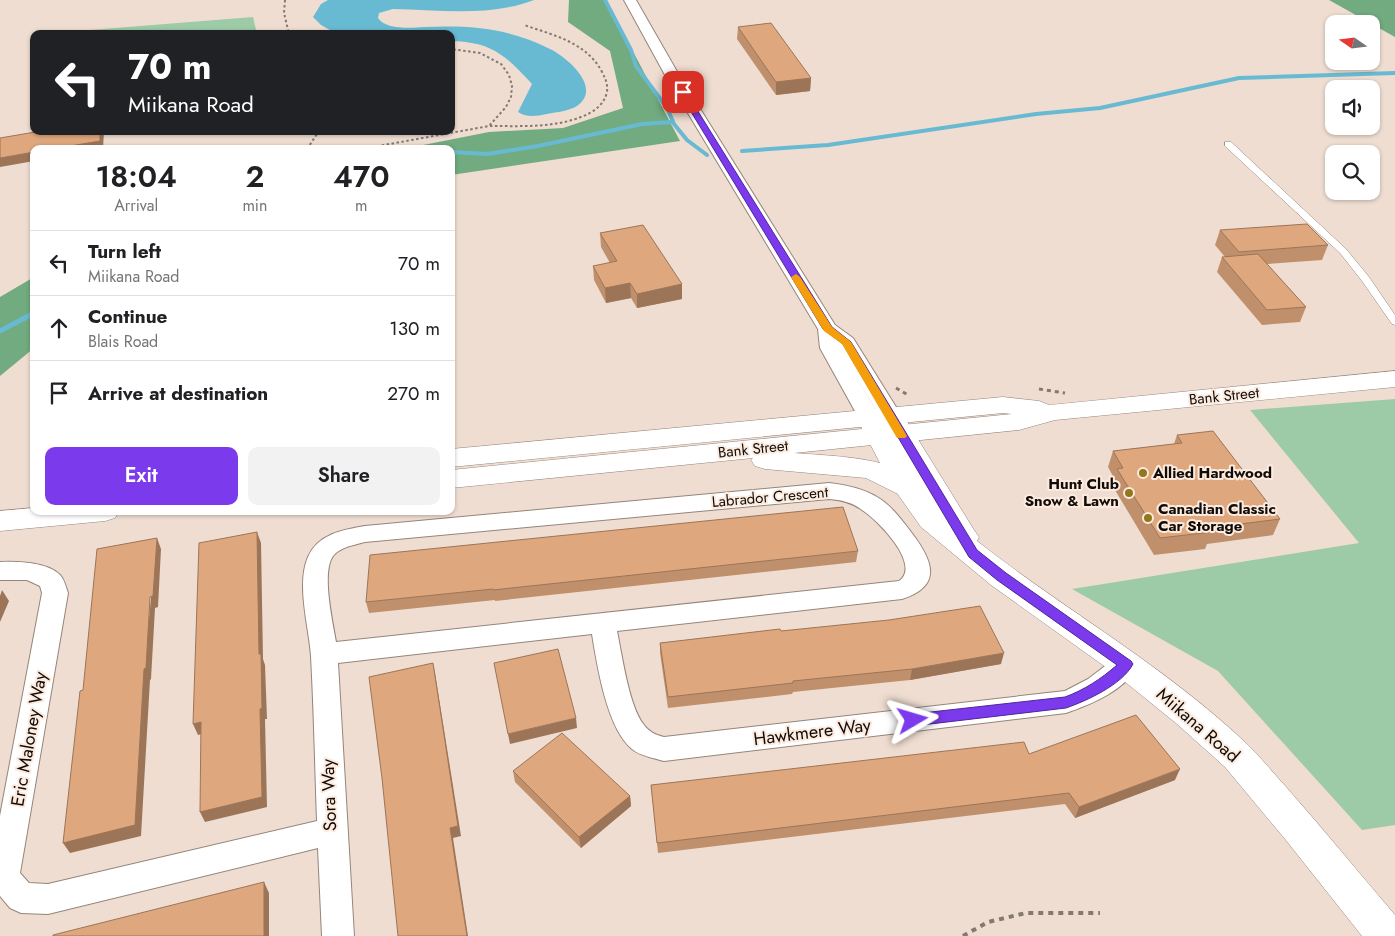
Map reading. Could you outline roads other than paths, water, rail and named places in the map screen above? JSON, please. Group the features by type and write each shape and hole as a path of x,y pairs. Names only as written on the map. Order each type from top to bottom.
{"main road":[{"name":"Bank Street","path":"455,458 885,425 1019,422 1052,412 1395,379"},
{"name":"Bank Street","path":"455,478 704,455 885,425"},
{"name":"Miikana Road","path":"885,425 906,486 931,520 1002,577 1126,664 1189,714 1237,757 1298,827 1387,936"},
{"name":"Miikana Road","path":"885,425 973,554"},
{"path":"704,455 867,469 884,474 906,486"},
{"path":"0,502 30,499"},
{"path":"0,521 63,515"}],"street":[{"path":"630,0 672,75 828,329 830,348 885,425"},
{"name":"Labrador Crescent","path":"828,491 851,495 876,506 915,554 919,562 918,577 910,587 902,590 324,654 315,573 320,556 330,545 346,538 365,534 828,491"},
{"name":"Eric Maloney Way","path":"0,571 27,570 40,573 52,580 55,593 4,877 21,898 48,899 331,831"},
{"name":"Hawkmere Way","path":"603,624 614,678 627,723 641,741 664,749 1066,702 1082,696 1109,680 1126,664"},
{"name":"Sora Way","path":"324,654 331,831 338,936"}],"lane":[{"path":"1228,144 1343,251 1366,279 1395,322"}],"water":[{"path":"328,0 534,0 500,9 482,11 393,9 379,13 378,18 387,25 406,28 457,27 489,29 535,42 557,53 580,74 586,91 584,99 574,108 567,110 536,116 522,114 518,112 532,84 514,65 488,47 455,41 455,30 330,30 313,17 321,4"}],"waterway":[{"path":"605,0 631,50 636,66 667,108 674,124 687,140 707,155"},
{"path":"742,151 828,145 1036,114 1100,108 1239,78 1395,73"},
{"path":"455,152 487,154 538,146 642,124 672,122"},
{"path":"0,331 30,315"}],"place":[{"name":"Allied Hardwood","path":"1143,473"},
{"name":"Hunt Club Snow & Lawn","path":"1129,493"},
{"name":"Canadian Classic Car Storage","path":"1148,518"}]}
